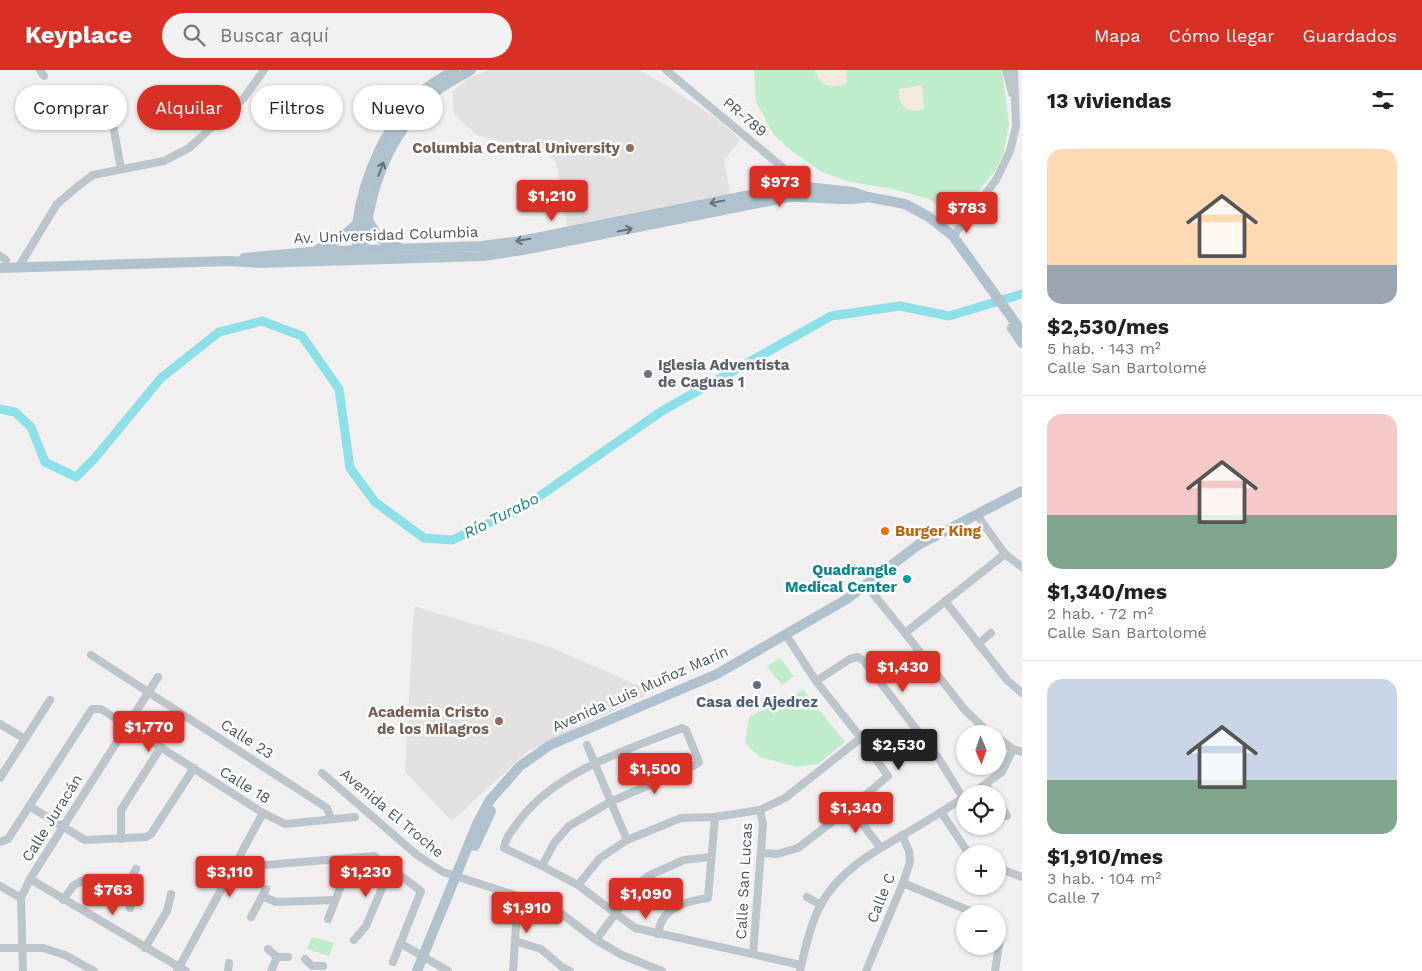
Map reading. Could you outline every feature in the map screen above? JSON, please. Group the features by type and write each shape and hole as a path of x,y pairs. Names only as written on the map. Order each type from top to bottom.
{"main road":[{"path":"360,251 357,224 372,166 386,136 402,114 425,89 454,70"},
{"path":"360,251 373,192 383,164 393,144 409,121 433,94 471,70"},
{"path":"784,188 790,180 791,174"},
{"path":"738,207 752,201 796,192 806,187 814,192 841,199"},
{"name":"Av. Universidad Columbia","path":"2,262 18,268 41,268 229,261 258,263 483,256 523,250 784,188 806,187 853,192 905,204 928,217 953,236 1022,332"},
{"name":"Av. Universidad Columbia","path":"229,261 258,256 310,252 482,246 738,207 789,197 806,196 852,200 868,197"},
{"path":"367,219 380,238 393,246 406,249"},
{"path":"310,252 335,242 357,224"},
{"path":"292,262 304,257 347,255 360,251 375,255 422,254 442,257"},
{"name":"Av. Universidad Columbia","path":"1010,315 1012,327 1022,343"},
{"name":"Avenida Luis Muñoz Marín","path":"417,971 425,958 458,878 490,812 513,781 545,752 689,690 704,687 787,637 845,607 868,587 923,549 1022,491"},
{"name":"Avenida Luis Muñoz Marín","path":"978,517 1022,497"},
{"name":"Avenida Luis Muñoz Marín","path":"423,971 425,958"}],"street":[{"path":"18,268 57,204 93,175 164,161 189,148 244,98 264,70"},
{"name":"PR-789","path":"666,70 806,187"},
{"path":"1006,70 1014,102"},
{"path":"953,236 986,195 1006,160 1016,127 1014,70"},
{"path":"114,130 121,169"},
{"path":"978,517 1005,554 1022,567"},
{"path":"905,633 1005,554"},
{"path":"868,587 964,709 981,725"},
{"path":"945,602 1006,680 1022,693"},
{"path":"978,644 992,633"},
{"path":"761,853 777,854 798,848 888,776 861,738 816,682 787,637"},
{"name":"Calle 23","path":"91,655 327,808 331,819"},
{"path":"816,682 850,659 858,657 864,661 939,759 956,786"},
{"name":"Calle Juracán","path":"23,971 21,898 30,879 158,677"},
{"path":"0,778 50,700"},
{"name":"Calle 18","path":"0,842 8,839 92,709 101,709 263,813 285,824 355,817"},
{"path":"0,724 24,739"},
{"path":"542,866 554,843 569,826 610,802 694,766 699,762 686,730 682,728 595,764 563,780 543,794 524,812 505,840 504,848 578,885 636,928 753,954 801,968 809,933 821,905 841,878 856,863 880,847 956,803"},
{"path":"578,885 600,858 627,840 681,818 715,817 760,810 785,798 861,738"},
{"path":"1006,744 1022,752"},
{"path":"587,745 627,840"},
{"path":"121,839 121,810 160,747"},
{"path":"986,785 1002,772 1013,749"},
{"path":"30,806 85,840 146,837 151,834 194,768"},
{"name":"Avenida El Troche","path":"322,773 434,867 458,878 518,896 558,911 596,940 622,955 662,971"},
{"path":"850,808 880,847"},
{"name":"Calle San Lucas","path":"753,954 763,824 760,810"},
{"path":"941,812 963,845"},
{"path":"30,879 180,970 263,813"},
{"path":"658,934 663,919 671,910 693,900 708,898 715,817"},
{"name":"Calle C","path":"866,971 910,862 909,851 902,835"},
{"path":"238,860 253,866 374,856 391,867 421,891 393,962"},
{"path":"328,919 352,858"},
{"path":"596,940 635,887 648,876 684,860 711,858"},
{"path":"354,940 366,926 391,867"},
{"path":"130,908 131,878 136,869"},
{"path":"1006,872 1022,877"},
{"path":"63,900 73,886 81,881 131,878"},
{"path":"903,883 956,905"},
{"path":"0,886 21,898"},
{"path":"251,917 266,888"},
{"path":"145,948 166,911 171,894"},
{"path":"262,896 276,902 335,900"},
{"path":"513,971 518,896"},
{"path":"807,897 821,905"},
{"path":"515,941 541,949 562,967 570,971"},
{"path":"400,943 448,971"},
{"path":"0,948 43,948 65,954 94,971"},
{"path":"268,949 277,957 288,957"},
{"path":"996,971 998,955"},
{"path":"271,971 277,957"},
{"path":"305,959 311,968 323,966"}],"shaded area":[{"name":"Columbia Central University","path":"488,70 639,70 666,85 717,119 741,140 724,160 731,197 568,229 556,163 547,153 476,135 454,114 452,92 468,78"},
{"name":"Academia Cristo de los Milagros","path":"414,606 550,647 653,692 528,751 452,821 405,772"}],"green space":[{"path":"754,70 1002,70 1009,124 1004,152 995,171 966,206 958,212 949,213 929,199 893,189 851,182 822,172 793,152 774,135 756,102"},
{"path":"780,658 794,676 782,685 767,666"},
{"path":"803,690 845,742 818,764 797,767 760,757 745,743 749,717"},
{"path":"312,937 334,943 329,956 307,949"}],"sand":[{"path":"814,70 846,70 847,83 836,86 827,85 820,80"},
{"path":"922,85 924,109 908,110 902,105 899,89"}],"waterway":[{"name":"Río Turabo","path":"0,409 15,412 31,427 45,462 76,477 95,458 161,378 219,332 262,321 302,336 339,389 350,468 375,502 424,538 452,540 524,507 662,411 831,316 900,306 949,316 1022,294"}],"place":[{"name":"Columbia Central University","path":"630,148"},
{"name":"Iglesia Adventista de Caguas 1","path":"648,374"},
{"name":"Burger King","path":"885,531"},
{"name":"Quadrangle Medical Center","path":"907,579"},
{"name":"Casa del Ajedrez","path":"757,685"},
{"name":"Academia Cristo de los Milagros","path":"499,721"}]}
